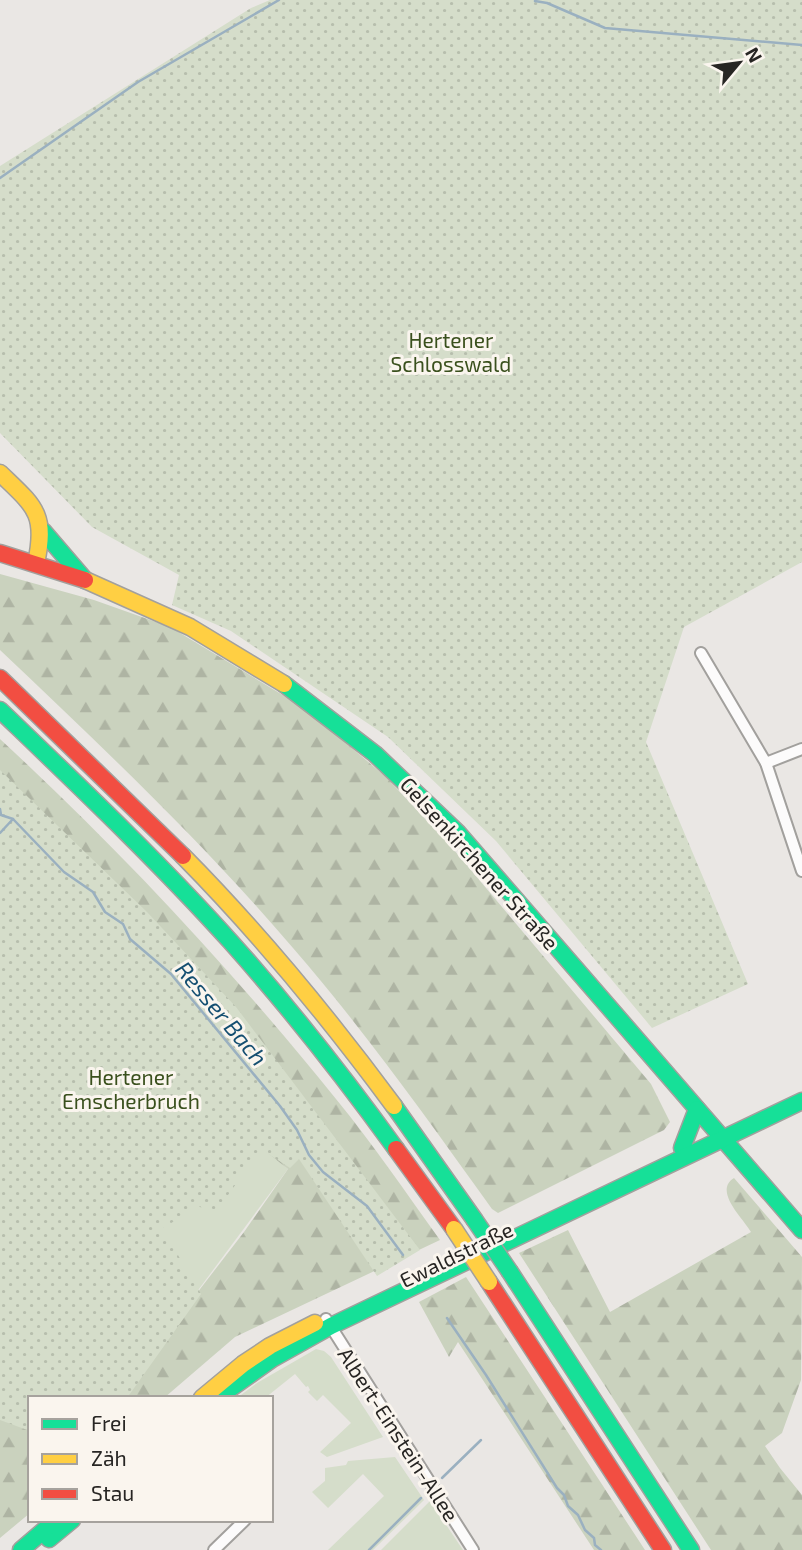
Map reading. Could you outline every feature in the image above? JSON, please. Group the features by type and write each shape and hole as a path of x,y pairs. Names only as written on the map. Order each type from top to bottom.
{"main road":[{"path":"0,473 38,514 43,531 85,580"},
{"path":"24,498 33,517 29,561"},
{"path":"29,561 43,531"},
{"name":"Gelsenkirchener Straße","path":"0,553 85,580 162,612 246,658 350,731 414,787 458,833 802,1230"},
{"path":"0,678 122,794 248,926 365,1066 420,1139 510,1272 691,1550"},
{"path":"0,710 105,810 230,941 346,1081 454,1229 663,1550"},
{"name":"Ewaldstraße","path":"204,1396 270,1346 328,1323 802,1101"},
{"path":"682,1149 697,1109"},
{"name":"Ewaldstraße","path":"220,1396 246,1375 328,1323 488,1238 699,1140 724,1139"},
{"path":"20,1550 54,1522"},
{"path":"37,1550 70,1522"}],"street":[{"path":"701,653 766,763 802,871"},
{"path":"766,763 802,749"},
{"name":"Albert-Einstein-Allee","path":"328,1323 473,1550"},
{"path":"214,1550 243,1522"}],"green space":[{"name":"Hertener Schlosswald","path":"270,0 802,0 802,562 684,627 646,742 748,984 652,1028 496,841 388,737 231,631 172,605 179,575 92,527 0,433 0,166 251,8"},
{"path":"0,574 94,600 170,627 306,709 386,777 454,850 651,1084 670,1122 664,1130 498,1213 492,1209 371,1044 320,979 259,909 151,795 0,650"},
{"name":"Hertener Emscherbruch","path":"0,739 132,868 257,1004 350,1116 440,1240 235,1337 166,1396 28,1396 28,1515 0,1538","holes":["260,1147 288,1169 197,1293 151,1231 203,1180"]},
{"name":"Hertener Emscherbruch","path":"0,770 147,912 236,1007 420,1250 377,1276 299,1159 290,1168 261,1149 213,1216 196,1204 183,1220 162,1228 201,1294 128,1396 28,1396 28,1430 0,1420"},
{"path":"260,1146 288,1169 196,1293 150,1231"},
{"path":"734,1178 802,1257 801,1380 782,1433 765,1446 802,1495 802,1550 711,1550 519,1253 568,1230 610,1312 751,1232 728,1197 728,1183"},
{"path":"466,1277 645,1550 594,1550 458,1342 449,1357 419,1302"},
{"path":"316,1349 324,1351 331,1357 383,1437 327,1457 320,1452 351,1423 323,1395 317,1401 308,1392 308,1386 295,1374 268,1396 240,1396"},
{"path":"395,1457 424,1500 373,1550 328,1550 384,1496 363,1474 328,1508 312,1492 325,1481 325,1468 346,1465 348,1461"},
{"path":"430,1501 463,1550 381,1550"}],"waterway":[{"path":"0,178 138,82 279,0"},
{"path":"535,1 547,3 605,28 802,45"},
{"name":"Resser Bach","path":"0,809 1,815 13,819 64,872 93,892 105,912 123,924 130,939 171,974 280,1106 297,1130 309,1155 323,1172 367,1206 403,1255"},
{"path":"0,833 13,819"},
{"name":"Resser Bach","path":"447,1318 564,1495 568,1506 578,1515 585,1530 601,1550"},
{"path":"442,1478 481,1440"},
{"path":"369,1550 421,1498"}],"traffic: fast":[{"path":"43,531 85,580"},
{"path":"284,684 375,754 458,833 802,1230"},
{"path":"0,710 146,852 230,941 316,1043 396,1149"},
{"path":"220,1396 272,1359 331,1326 802,1101"},
{"path":"394,1106 474,1219"},
{"path":"682,1148 697,1109"},
{"path":"474,1219 510,1272"},
{"path":"510,1272 691,1550"},
{"path":"21,1550 54,1522"},
{"path":"49,1539 70,1522"}],"traffic: slow":[{"path":"0,473 22,494 35,512 40,532 36,563"},
{"path":"85,580 190,627 284,684"},
{"path":"183,856 293,977 394,1106"},
{"path":"454,1229 489,1282"},
{"path":"204,1396 270,1346 315,1323"}],"traffic: jam":[{"path":"0,553 85,580"},
{"path":"0,678 183,856"},
{"path":"396,1149 454,1229"},
{"path":"489,1282 663,1550"}]}
